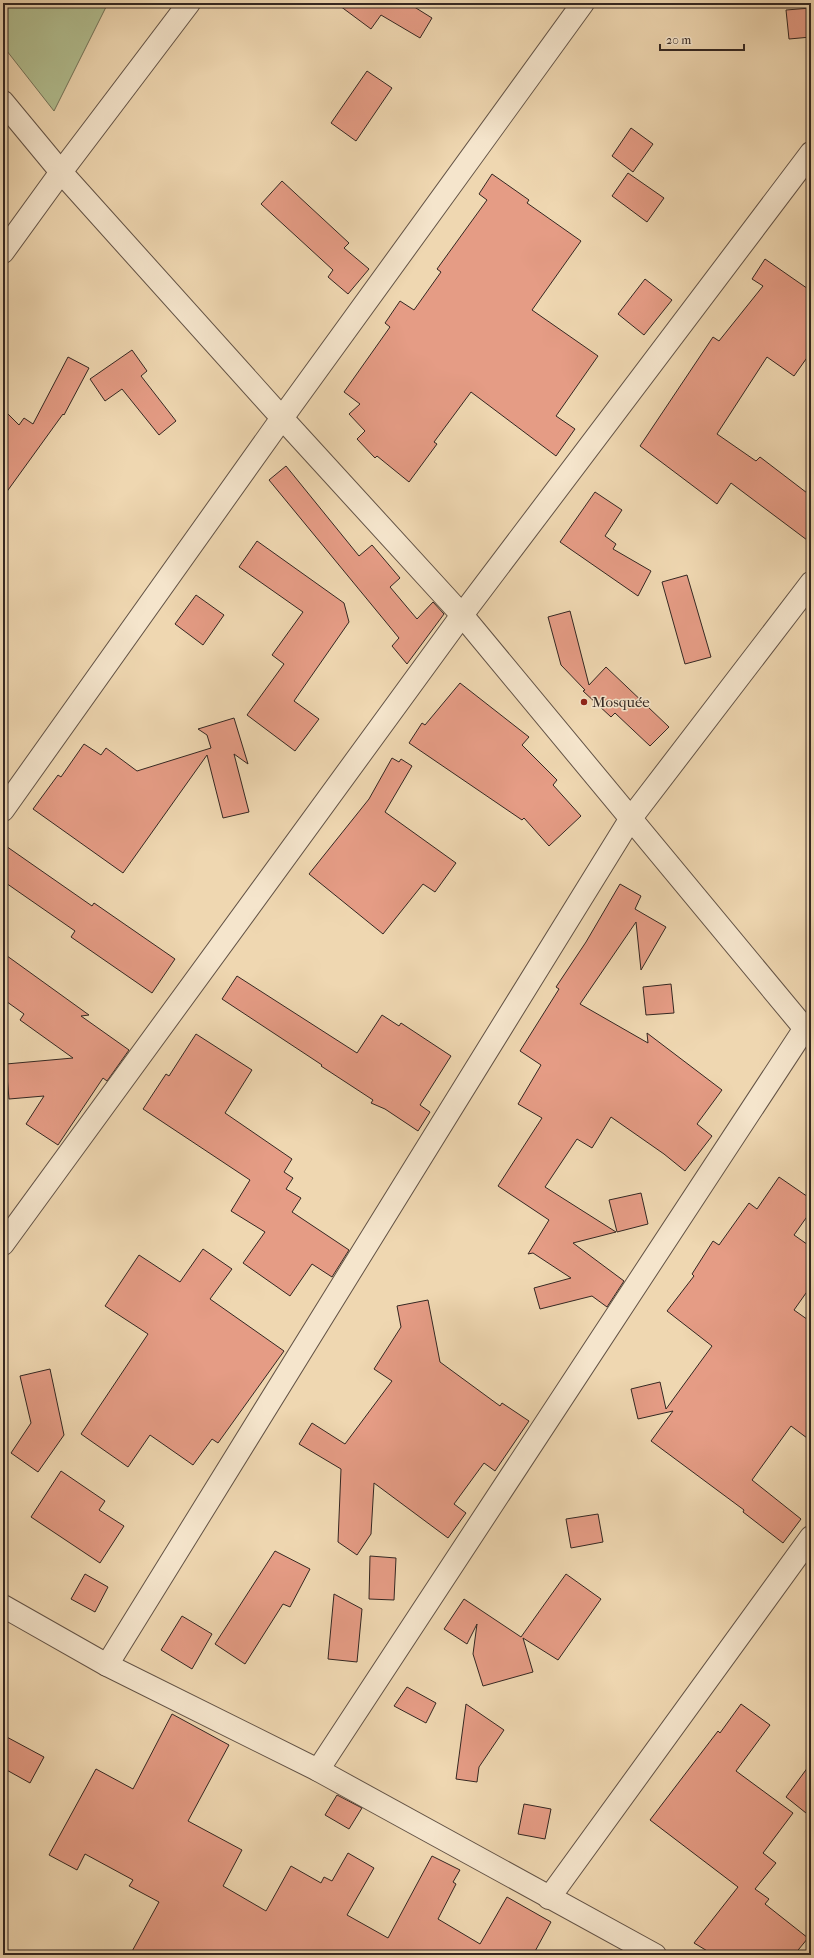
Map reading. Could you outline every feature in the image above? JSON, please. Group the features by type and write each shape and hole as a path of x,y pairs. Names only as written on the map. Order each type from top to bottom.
{"street":[{"path":"3,252 61,172 189,3"},
{"path":"3,810 282,418 583,3"},
{"path":"3,102 61,172 282,418 462,615 808,1032 318,1770"},
{"path":"3,1244 462,615 811,153"},
{"path":"107,1665 631,818 811,583"},
{"path":"549,1898 811,1537"},
{"path":"3,1606 107,1665 318,1770 655,1955"}],"green space":[{"path":"3,3 108,3 54,111 3,46"}],"building":[{"path":"336,3 408,3 432,18 420,38 381,15 371,29"},
{"path":"811,8 811,37 789,39 786,10"},
{"path":"367,71 392,88 356,141 331,123"},
{"path":"631,128 653,144 633,172 612,156"},
{"path":"628,173 664,198 647,222 612,196"},
{"path":"492,174 529,200 527,203 581,241 532,310 598,356 556,416 575,429 556,456 471,392 434,442 437,444 409,482 377,456 375,458 357,439 365,431 349,414 360,404 344,392 390,327 385,323 400,301 414,310 441,272 437,269 487,200 479,194"},
{"path":"282,181 349,243 344,248 369,269 348,294 328,277 333,270 261,204"},
{"path":"765,259 811,291 811,352 794,376 767,357 717,434 756,461 760,457 811,496 811,543 731,483 717,504 640,446 713,337 719,341 763,286 752,279"},
{"path":"645,279 672,300 644,335 618,314"},
{"path":"132,350 147,371 141,376 176,421 159,435 122,389 105,401 90,379"},
{"path":"68,357 89,368 64,415 63,414 3,497 3,409 19,425 24,418 33,424"},
{"path":"286,466 359,556 372,545 400,578 390,587 417,619 433,602 444,614 407,664 392,646 399,638 269,480"},
{"path":"595,492 622,510 605,536 616,544 613,549 651,571 638,596 560,542"},
{"path":"257,541 344,603 349,622 294,701 319,719 295,751 247,715 284,664 272,655 303,612 239,567"},
{"path":"687,575 711,657 685,664 662,582"},
{"path":"196,595 224,615 203,645 175,624"},
{"path":"570,611 589,685 606,667 669,727 650,746 615,713 611,717 583,691 585,690 561,665 548,617"},
{"path":"460,683 529,737 522,745 557,780 553,785 581,816 549,846 524,818 522,820 409,743 422,723 425,725"},
{"path":"234,718 248,764 234,754 249,812 223,818 207,755 123,873 33,809 58,775 61,777 84,744 101,755 106,748 137,771 211,748 207,735 198,729"},
{"path":"392,758 399,762 401,759 412,766 385,812 456,863 435,892 423,884 383,934 309,874 369,799"},
{"path":"3,844 92,906 94,903 175,959 152,993 71,937 75,931 3,881"},
{"path":"620,884 641,896 635,909 666,927 641,970 636,922 580,1004 648,1043 647,1033 722,1090 697,1124 712,1136 685,1171 664,1154 611,1117 592,1148 577,1139 545,1187 616,1232 573,1243 624,1281 607,1307 592,1296 540,1309 534,1288 571,1278 533,1253 528,1254 549,1220 498,1186 542,1118 518,1104 541,1065 520,1051 559,989 556,987 586,942"},
{"path":"3,953 89,1015 81,1016 129,1050 107,1081 103,1078 58,1145 26,1124 44,1096 9,1099 6,1064 73,1058 20,1020 24,1014 3,999"},
{"path":"237,976 357,1053 382,1015 399,1026 401,1023 451,1056 420,1105 430,1112 418,1131 385,1109 371,1103 373,1100 222,999"},
{"path":"671,984 674,1013 646,1015 643,987"},
{"path":"196,1034 252,1070 225,1113 292,1159 284,1172 293,1178 286,1189 301,1198 292,1212 349,1250 332,1277 312,1264 290,1296 243,1263 265,1232 231,1211 250,1180 143,1109 166,1074 169,1076"},
{"path":"779,1177 811,1199 811,1211 794,1235 811,1247 811,1286 794,1310 811,1322 811,1441 791,1426 752,1480 801,1519 783,1543 743,1512 744,1510 651,1441 673,1411 638,1419 631,1389 660,1382 666,1409 712,1346 667,1311 694,1276 692,1274 713,1241 719,1245 749,1203 757,1209"},
{"path":"641,1193 648,1224 617,1232 609,1200"},
{"path":"203,1249 232,1269 210,1299 284,1351 218,1443 212,1439 193,1465 150,1435 128,1467 81,1434 148,1334 105,1306 139,1255 180,1282"},
{"path":"428,1300 440,1362 500,1406 502,1403 529,1421 495,1471 484,1463 454,1504 466,1513 448,1538 374,1483 371,1534 357,1555 338,1542 341,1469 299,1444 312,1423 345,1444 392,1381 374,1369 401,1327 397,1306"},
{"path":"50,1369 64,1435 38,1472 11,1453 31,1423 20,1376"},
{"path":"61,1471 105,1501 99,1510 124,1526 100,1563 31,1517"},
{"path":"598,1514 603,1542 571,1548 566,1519"},
{"path":"275,1551 310,1569 290,1607 283,1604 245,1664 215,1644"},
{"path":"370,1556 396,1558 394,1600 369,1599"},
{"path":"85,1574 108,1587 95,1612 71,1599"},
{"path":"566,1574 601,1599 558,1660 523,1638 533,1672 483,1686 473,1654 477,1624 467,1644 444,1629 464,1599 521,1637"},
{"path":"334,1594 362,1609 357,1662 328,1659"},
{"path":"182,1616 212,1634 192,1669 161,1650"},
{"path":"407,1687 436,1703 426,1723 394,1706"},
{"path":"466,1704 504,1730 479,1767 477,1782 456,1779"},
{"path":"741,1704 770,1725 736,1771 793,1813 763,1853 776,1863 755,1889 769,1899 765,1904 808,1938 794,1955 714,1955 694,1943 738,1887 650,1820 718,1731 720,1733"},
{"path":"172,1714 229,1745 188,1821 242,1850 223,1886 266,1911 291,1866 321,1883 324,1877 332,1881 348,1853 374,1868 347,1915 388,1938 432,1856 460,1870 453,1882 456,1884 438,1919 480,1944 507,1897 551,1922 533,1955 130,1955 159,1902 129,1886 133,1880 85,1854 77,1870 49,1855 96,1769 133,1789"},
{"path":"3,1735 44,1757 30,1783 3,1768"},
{"path":"811,1763 811,1817 786,1797"},
{"path":"337,1795 362,1808 349,1829 325,1815"},
{"path":"524,1804 551,1809 545,1839 518,1834"}],"place":[{"name":"Mosquée","path":"584,702"}]}
